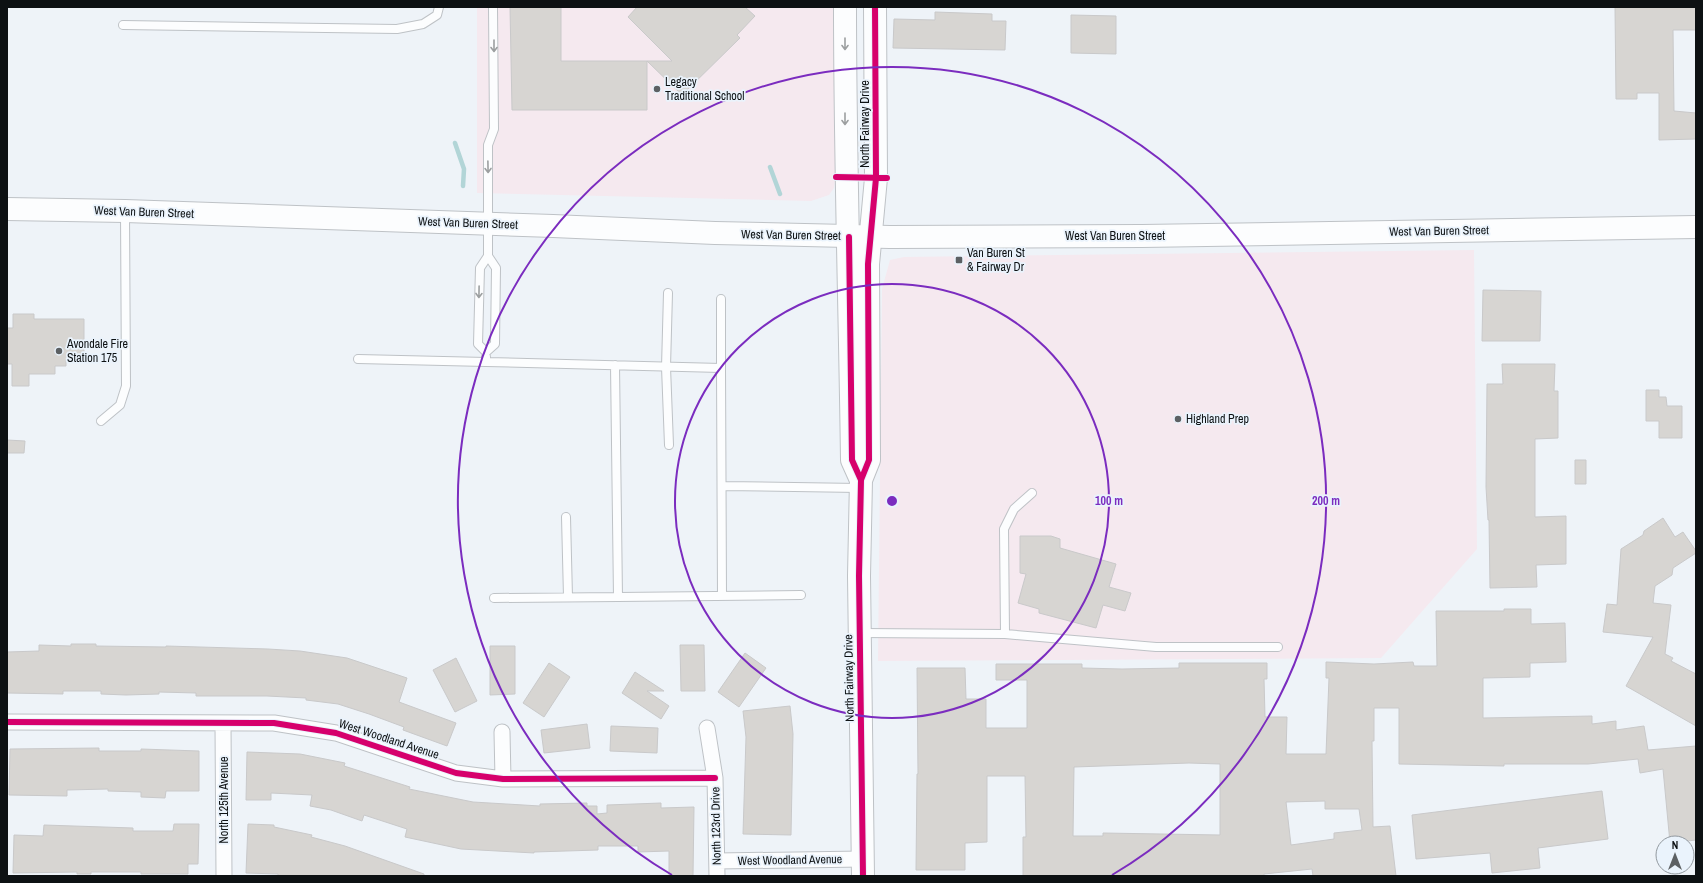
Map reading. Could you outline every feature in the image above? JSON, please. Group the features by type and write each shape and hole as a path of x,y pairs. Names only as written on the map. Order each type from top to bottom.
{"main road":[{"name":"North Fairway Drive","path":"845,7 846,178 849,237 852,460 861,484"},
{"path":"862,7 864,44 869,52 876,56"},
{"name":"North Fairway Drive","path":"863,868 860,633 861,484 869,460 868,264 876,178 875,7"},
{"name":"West Van Buren Street","path":"7,209 125,211 489,223 715,233 849,237 1142,236 1696,227"}],"street":[{"name":"West Woodland Avenue","path":"7,722 274,723 336,732 456,773 503,779 715,778"},
{"name":"North 125th Avenue","path":"223,724 224,876"},
{"name":"North 123rd Drive","path":"706,728 715,778 717,869"},
{"path":"502,732 503,779"},
{"name":"West Woodland Avenue","path":"717,869 863,868"}],"lane":[{"path":"123,26 397,29 423,24 437,15 438,7"},
{"path":"486,362 486,352 478,344 480,268 488,256 488,145 494,129 494,7"},
{"path":"101,422 120,405 126,386 125,211"},
{"path":"486,352 495,344 496,268 488,256"},
{"path":"668,293 666,367 669,445"},
{"path":"721,299 722,596"},
{"path":"358,359 721,368"},
{"path":"615,365 618,596"},
{"path":"722,486 861,484"},
{"path":"1005,634 1004,529 1014,509 1032,494"},
{"path":"566,517 568,597"},
{"path":"494,598 801,595"},
{"path":"860,633 1005,634 1156,647 1278,647"}],"shaded area":[{"name":"Legacy Traditional School","path":"477,7 836,7 836,172 834,188 829,195 811,201 477,193"},
{"name":"Highland Prep","path":"1474,250 1477,549 1381,658 878,661 882,289 890,260 904,257"}],"building":[{"path":"510,7 561,7 561,61 647,61 647,110 512,110"},
{"path":"637,7 745,7 755,16 737,35 740,38 682,95 647,61 672,61 628,17"},
{"path":"1615,7 1696,7 1696,30 1673,30 1674,111 1696,113 1696,139 1659,140 1659,93 1637,93 1637,99 1616,99"},
{"path":"935,12 992,14 992,21 1006,21 1005,50 893,48 894,19 935,20"},
{"path":"1071,15 1116,16 1116,54 1071,53"},
{"path":"1483,290 1541,291 1540,341 1482,341"},
{"path":"13,314 34,314 34,319 84,319 84,360 66,359 66,366 55,366 55,374 29,374 29,386 12,386 12,364 7,364 7,328 13,328"},
{"path":"1502,364 1555,364 1554,391 1558,391 1558,438 1535,439 1535,517 1566,516 1566,564 1536,565 1537,587 1490,588 1489,520 1486,487 1487,384 1503,384"},
{"path":"1646,390 1659,390 1659,397 1666,397 1667,406 1682,406 1682,438 1659,438 1659,421 1646,421"},
{"path":"7,440 25,441 24,453 7,453"},
{"path":"1575,460 1586,460 1586,484 1575,484"},
{"path":"1663,518 1675,537 1683,532 1696,551 1696,553 1673,568 1672,575 1655,586 1653,603 1671,605 1665,654 1673,658 1671,661 1696,674 1696,726 1626,686 1653,637 1603,632 1607,604 1617,605 1621,549 1643,535 1644,531"},
{"path":"1020,536 1051,536 1060,539 1060,548 1116,564 1109,587 1131,593 1125,611 1103,605 1096,628 1039,613 1039,609 1018,603 1026,574 1020,573"},
{"path":"1504,609 1531,609 1531,624 1565,623 1566,662 1530,663 1530,677 1483,678 1483,718 1592,716 1592,724 1616,721 1616,730 1644,726 1648,750 1696,746 1696,840 1695,835 1669,835 1663,769 1640,773 1638,759 1588,764 1504,764 1504,766 1399,764 1399,708 1374,708 1374,741 1372,741 1373,827 1390,826 1396,876 1313,876 1312,869 1264,874 1264,876 1023,876 1023,837 1026,837 1025,776 987,776 987,842 965,843 965,870 916,870 918,774 917,668 965,668 966,699 986,699 986,728 1027,728 1027,680 996,680 996,664 1082,664 1082,668 1122,669 1179,668 1179,663 1267,663 1267,679 1264,679 1265,717 1287,717 1286,754 1326,754 1329,678 1326,678 1326,662 1374,664 1413,662 1414,666 1437,666 1436,611 1504,611","holes":["1189,763 1220,764 1220,835 1103,833 1103,836 1073,836 1074,767","1325,801 1325,809 1359,809 1362,830 1334,833 1334,839 1291,845 1286,802"]},
{"path":"71,644 96,644 96,646 166,646 268,649 300,651 347,658 407,678 399,702 456,723 447,746 403,730 404,727 369,714 338,704 306,700 306,698 267,696 196,696 196,693 159,692 159,694 126,695 101,694 101,691 63,691 63,694 7,693 7,652 39,651 39,645 71,646"},
{"path":"680,645 704,645 705,691 681,691"},
{"path":"490,646 515,646 515,694 490,695"},
{"path":"745,653 766,668 739,707 718,692"},
{"path":"456,658 477,701 455,712 433,670"},
{"path":"549,663 570,677 544,717 523,703"},
{"path":"635,672 664,691 647,691 669,706 661,719 622,693"},
{"path":"790,706 793,734 791,835 743,834 746,737 743,711"},
{"path":"587,724 590,748 544,753 541,730"},
{"path":"611,726 658,728 657,753 610,751"},
{"path":"99,748 99,751 141,751 141,749 199,751 199,791 166,791 165,798 141,797 141,792 108,791 108,789 67,790 67,796 9,795 10,749"},
{"path":"247,752 300,754 345,763 344,766 410,787 409,789 473,802 540,806 540,804 587,803 587,806 597,806 597,814 607,813 607,805 661,803 661,808 694,807 693,876 669,876 669,851 638,852 638,846 598,846 598,850 534,853 461,849 405,837 407,829 364,815 362,821 331,810 310,806 312,795 271,793 271,800 246,800"},
{"path":"1602,791 1608,839 1538,848 1540,868 1492,873 1490,853 1416,859 1412,815"},
{"path":"174,824 199,824 198,864 188,864 188,874 141,874 141,872 91,872 91,874 77,874 77,872 13,873 14,835 43,836 44,825 133,828 133,831 173,831"},
{"path":"248,824 274,825 274,827 312,835 311,837 345,846 424,874 424,876 278,876 278,874 246,873"}],"waterway":[{"path":"455,143 464,169 463,186"},
{"path":"770,167 780,194"}],"cycle path":[{"path":"863,876 859,576 861,480 869,460 868,264 876,178 875,7"},
{"path":"836,177 887,178"},
{"path":"849,237 852,460 861,480"},
{"path":"7,722 274,723 336,733 456,773 503,779 715,778"}],"place":[{"name":"Legacy Traditional School","path":"657,89"},
{"name":"Van Buren St & Fairway Dr","path":"959,260"},
{"name":"Avondale Fire Station 175","path":"59,351"},
{"name":"Highland Prep","path":"1178,419"}]}
